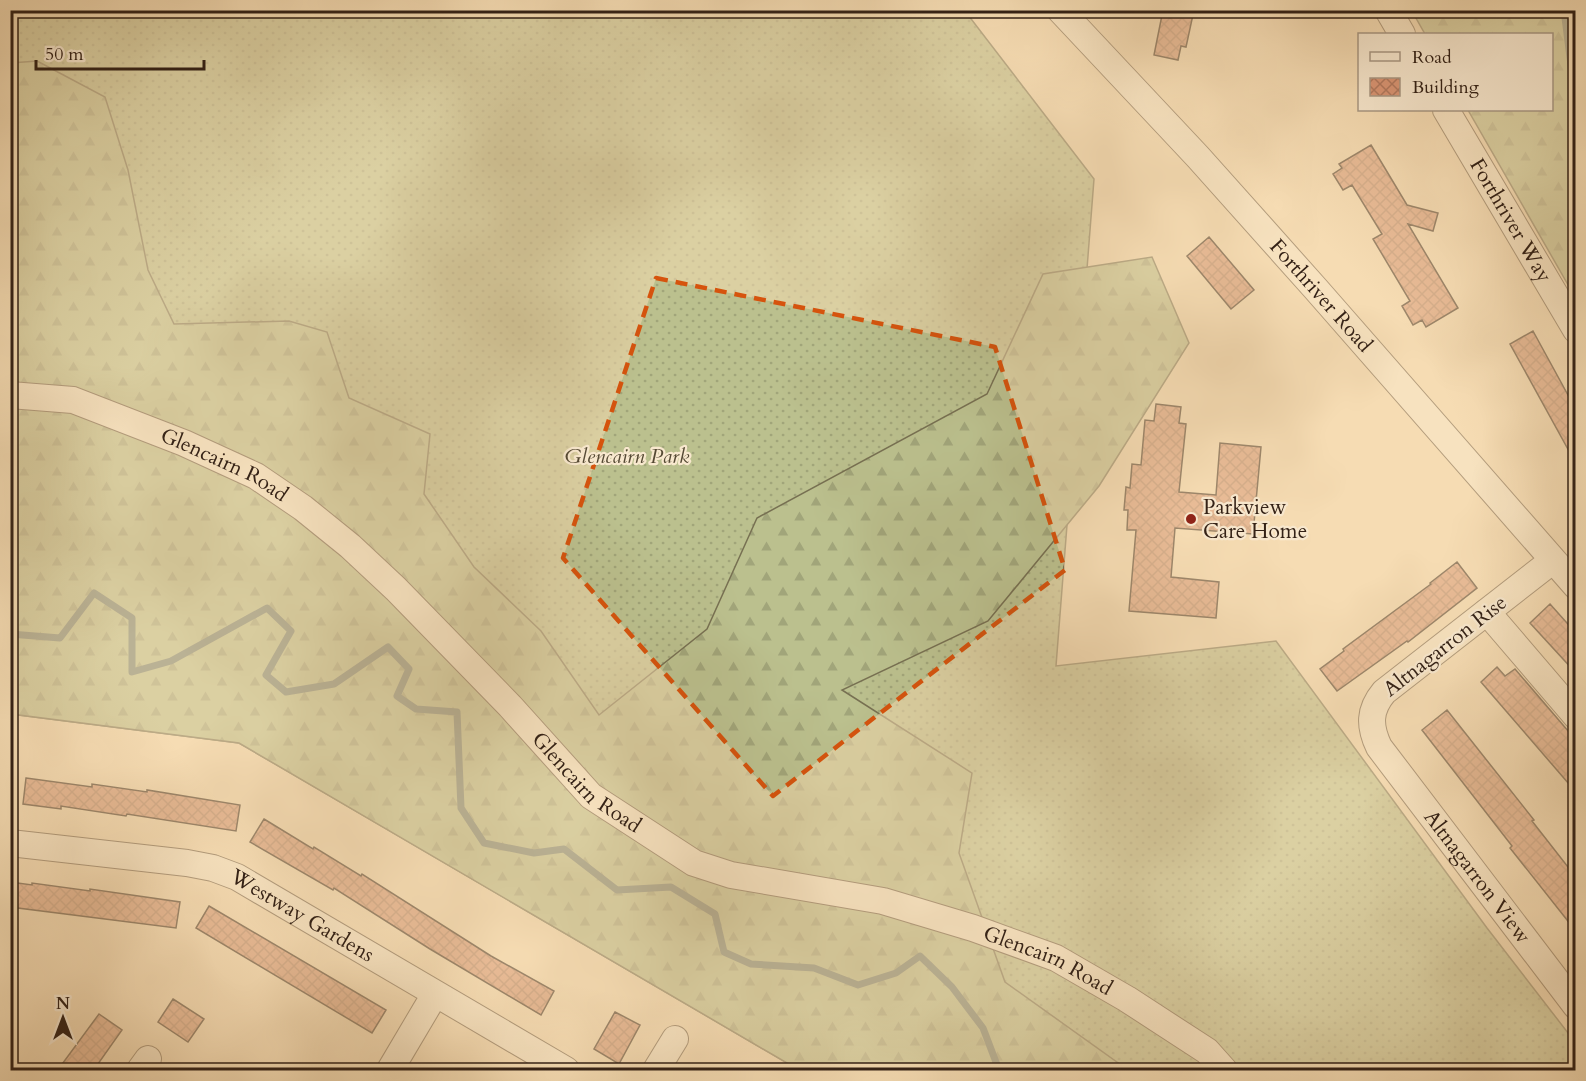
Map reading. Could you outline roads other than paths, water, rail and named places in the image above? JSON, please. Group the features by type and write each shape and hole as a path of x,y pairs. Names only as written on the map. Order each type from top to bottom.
{"street":[{"name":"Forthriver Road","path":"1060,10 1198,157 1575,586"},
{"path":"1388,10 1401,33"},
{"name":"Forthriver Way","path":"1447,111 1575,330"},
{"name":"Glencairn Road","path":"10,396 73,400 184,443 256,476 303,508 350,546 396,589 510,706 591,796 694,863 731,875 883,901 973,928 1056,958 1127,999 1207,1051 1224,1071"},
{"name":"Altnagarron Rise","path":"1379,747 1371,724 1372,712 1380,697 1552,561"},
{"path":"1487,612 1575,716"},
{"name":"Altnagarron View","path":"1379,747 1575,1006"},
{"name":"Westway Gardens","path":"10,843 213,868 237,878 566,1071"},
{"path":"390,1071 435,994"},
{"path":"656,1071 675,1038"}],"waterway":[{"path":"1564,10 1572,73 1576,78"},
{"path":"10,634 60,638 94,593 132,618 132,672 171,661 267,608 291,631 266,675 286,692 334,684 388,647 409,669 397,696 416,709 457,712 461,808 484,843 534,853 564,849 617,890 671,887 715,914 724,952 751,964 814,968 858,985 896,973 920,956 952,987 983,1028 999,1070"}],"place":[{"name":"Parkview Care Home","path":"1191,519"}],"park label":[{"name":"Glencairn Park","path":"627,456"}]}
